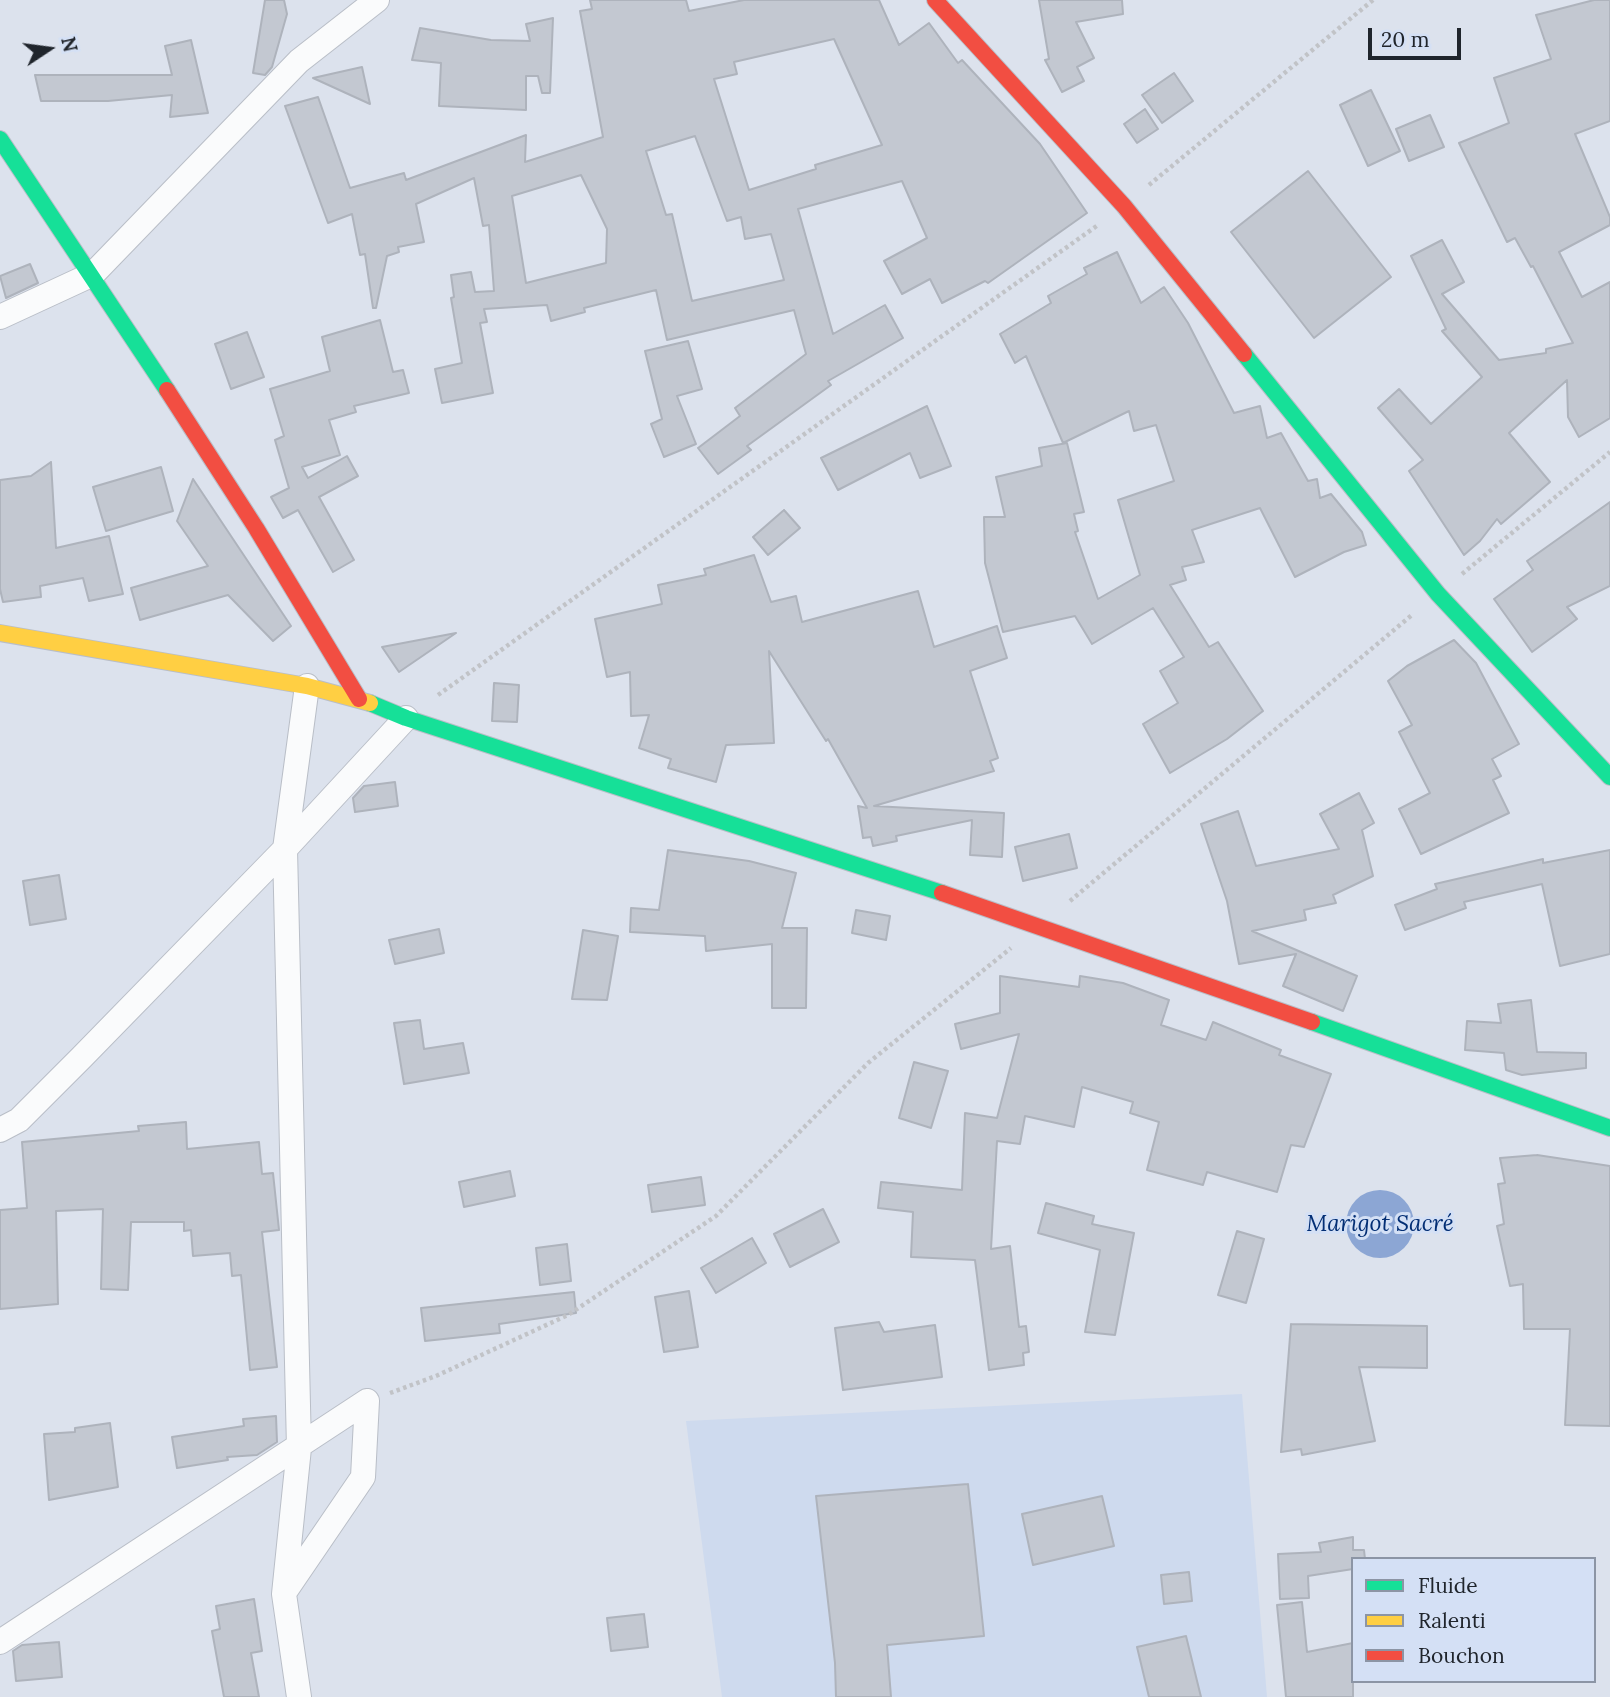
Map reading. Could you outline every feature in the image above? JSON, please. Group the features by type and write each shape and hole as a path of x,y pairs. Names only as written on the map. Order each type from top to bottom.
{"street":[{"path":"0,317 93,274 299,61 377,0"},
{"path":"935,0 1124,206 1438,594 1610,777"},
{"path":"0,139 93,274 256,528 359,699"},
{"path":"0,633 307,686 359,699 406,718 1040,925 1610,1128"},
{"path":"299,1697 284,1594 299,1448 285,849 307,686"},
{"path":"0,1130 19,1120 285,849 406,718"},
{"path":"0,1642 67,1595 299,1448 367,1401"},
{"path":"284,1594 363,1478 367,1401"}],"path":[{"path":"406,718 1124,206 1373,0"},
{"path":"367,1401 436,1376 568,1315 716,1216 868,1063 1040,925 1610,452"}],"shaded area":[{"path":"1242,1394 1267,1697 722,1697 686,1421"}],"water":[{"name":"Marigot Sacré","path":"1380,1190 1393,1192 1404,1200 1412,1211 1412,1237 1404,1248 1393,1256 1380,1258 1367,1256 1356,1248 1348,1237 1346,1224 1348,1211 1356,1200 1367,1192"}],"building":[{"path":"265,0 284,0 287,14 272,67 265,75 253,73"},
{"path":"590,0 686,0 689,11 744,0 879,0 899,45 929,23 958,63 962,60 1040,144 1087,213 988,283 985,281 942,303 930,279 902,294 884,261 927,238 902,181 798,209 833,334 885,305 903,338 828,381 831,385 747,446 751,450 718,474 698,448 740,416 735,408 806,354 794,310 667,340 656,290 584,308 585,312 551,321 547,305 484,309 487,322 480,323 493,393 442,403 435,369 462,363 451,298 454,297 451,275 471,272 475,292 494,291 489,225 483,226 474,178 416,204 424,242 398,247 399,252 387,256 376,308 373,308 365,254 360,255 352,214 328,223 285,106 318,97 350,188 404,173 406,180 526,135 525,162 603,137 580,11 592,9","holes":["834,39 882,145 815,165 816,169 749,190 714,79 737,74 734,62","695,136 727,221 741,217 745,239 771,234 784,280 692,301 672,214 666,215 646,151","581,175 607,229 606,263 526,283 512,196"]},
{"path":"1039,0 1122,0 1123,14 1076,22 1094,58 1077,67 1084,81 1062,92 1045,60 1049,59"},
{"path":"1594,0 1610,0 1610,121 1575,134 1610,217 1610,225 1559,252 1582,297 1610,282 1610,418 1579,437 1568,417 1567,380 1509,433 1550,482 1501,524 1497,519 1480,541 1464,555 1409,471 1423,460 1378,408 1399,389 1431,424 1482,377 1442,331 1446,329 1411,256 1442,240 1464,282 1442,294 1499,360 1546,353 1546,349 1573,343 1533,266 1531,267 1515,238 1507,242 1459,143 1509,123 1494,78 1551,59 1536,15"},
{"path":"553,18 550,93 542,93 538,76 526,76 526,110 439,106 441,63 412,60 420,28 491,40 530,41 526,24"},
{"path":"191,40 208,113 170,117 172,95 108,101 41,101 35,75 172,75 165,46"},
{"path":"362,67 370,104 313,78"},
{"path":"1174,73 1193,101 1162,123 1142,95"},
{"path":"1371,90 1400,151 1368,166 1340,105"},
{"path":"1145,109 1158,129 1137,143 1124,124"},
{"path":"1430,115 1444,147 1409,161 1396,129"},
{"path":"1308,171 1391,277 1314,338 1231,232"},
{"path":"1117,252 1141,303 1164,287 1188,323 1234,413 1260,406 1267,438 1281,433 1308,481 1317,479 1320,498 1331,494 1362,532 1366,545 1344,552 1295,577 1260,508 1192,530 1204,562 1182,567 1186,580 1170,585 1209,647 1218,642 1263,711 1227,739 1170,773 1143,724 1178,703 1160,671 1184,657 1153,608 1092,644 1075,616 1003,632 985,563 984,517 1005,517 996,477 1042,466 1039,448 1067,443 1084,512 1074,514 1078,531 1075,532 1098,599 1140,575 1118,500 1174,481 1156,425 1134,431 1129,411 1063,443 1026,356 1015,363 1000,334 1051,303 1048,296 1087,274 1084,268"},
{"path":"30,264 38,283 6,298 0,276"},
{"path":"380,320 393,372 403,370 409,393 354,406 356,412 329,420 340,455 302,467 308,478 347,456 358,476 319,497 354,560 333,572 298,510 283,518 271,497 289,488 275,440 284,436 270,389 330,371 322,337"},
{"path":"247,332 264,377 231,389 215,344"},
{"path":"688,341 702,389 677,396 696,444 664,457 651,424 662,419 645,351"},
{"path":"927,406 951,466 920,478 910,453 838,490 821,458"},
{"path":"51,462 56,548 109,536 123,594 89,601 83,578 40,586 41,597 3,602 0,589 0,480 31,476"},
{"path":"161,467 173,511 106,531 93,487"},
{"path":"193,479 291,626 273,641 228,595 140,620 131,588 208,566 177,521"},
{"path":"1610,502 1610,586 1567,607 1577,619 1532,652 1494,599 1533,570 1527,561"},
{"path":"784,510 800,528 768,555 753,537"},
{"path":"754,555 771,602 796,596 802,622 918,591 934,647 997,626 1007,658 970,671 998,758 990,761 994,771 874,806 1004,813 1002,857 970,855 972,820 896,836 897,841 873,846 871,837 863,838 858,806 867,808 828,739 826,741 769,651 774,743 726,745 716,782 668,768 671,759 639,748 649,715 631,716 630,672 607,677 595,619 662,604 658,585 706,575 704,569"},
{"path":"456,633 399,672 382,647"},
{"path":"1454,640 1476,663 1519,744 1492,759 1501,776 1493,780 1509,813 1421,854 1399,809 1430,793 1399,732 1412,725 1388,681 1407,666"},
{"path":"494,683 519,685 517,722 492,721"},
{"path":"395,782 398,806 355,812 353,798 364,786"},
{"path":"1359,793 1374,823 1362,830 1373,876 1333,895 1336,903 1304,910 1306,920 1252,931 1357,976 1343,1011 1283,986 1296,954 1239,964 1227,901 1201,824 1238,811 1256,866 1339,849 1320,814"},
{"path":"1069,834 1077,868 1023,881 1015,847"},
{"path":"668,850 749,861 796,873 782,928 807,928 806,1008 772,1008 772,944 706,951 705,936 630,932 631,908 659,910"},
{"path":"1610,850 1610,954 1560,966 1542,884 1464,902 1466,908 1405,930 1395,905 1437,889 1435,884 1543,859 1543,863"},
{"path":"59,875 66,919 30,925 23,881"},
{"path":"856,910 890,916 886,940 852,933"},
{"path":"439,929 444,953 395,964 389,940"},
{"path":"583,930 618,936 607,1000 572,999"},
{"path":"1000,976 1079,987 1080,976 1123,983 1169,1000 1161,1025 1206,1040 1213,1022 1281,1050 1279,1055 1331,1074 1304,1147 1291,1145 1277,1192 1207,1172 1203,1185 1147,1170 1159,1122 1130,1113 1133,1102 1082,1087 1074,1127 1025,1116 1020,1144 997,1141 991,1249 1010,1246 1019,1327 1026,1326 1029,1352 1023,1353 1024,1365 989,1370 975,1260 911,1257 913,1212 878,1208 881,1182 962,1190 965,1113 997,1118 1019,1034 961,1049 955,1024 1000,1013"},
{"path":"1531,1000 1537,1052 1586,1053 1586,1068 1522,1075 1506,1070 1504,1053 1465,1050 1467,1021 1501,1023 1498,1004"},
{"path":"420,1020 424,1049 463,1043 469,1073 404,1084 394,1023"},
{"path":"914,1062 948,1071 931,1128 899,1118"},
{"path":"186,1122 187,1149 259,1142 262,1174 273,1173 279,1230 262,1232 277,1367 250,1370 241,1275 232,1276 230,1253 193,1256 191,1230 184,1231 184,1222 131,1222 128,1290 101,1289 103,1209 56,1211 58,1304 0,1309 0,1210 27,1208 22,1142 139,1131 138,1126"},
{"path":"1537,1155 1610,1166 1610,1426 1565,1425 1570,1329 1524,1329 1523,1284 1510,1286 1497,1226 1504,1224 1498,1184 1505,1183 1500,1158"},
{"path":"510,1171 515,1196 464,1207 459,1182"},
{"path":"701,1177 705,1205 652,1212 648,1185"},
{"path":"1046,1203 1094,1216 1092,1224 1134,1233 1115,1335 1085,1332 1100,1250 1038,1233"},
{"path":"823,1209 839,1242 790,1267 774,1234"},
{"path":"1237,1231 1264,1239 1246,1303 1218,1295"},
{"path":"752,1238 766,1263 716,1293 701,1268"},
{"path":"567,1244 571,1281 540,1285 536,1248"},
{"path":"689,1291 698,1347 664,1352 655,1297"},
{"path":"574,1292 576,1313 499,1324 500,1333 425,1341 421,1308"},
{"path":"879,1322 884,1332 935,1325 942,1377 843,1390 835,1328"},
{"path":"1291,1324 1427,1326 1427,1368 1359,1367 1375,1441 1302,1455 1301,1449 1281,1452"},
{"path":"276,1416 277,1442 257,1455 227,1457 228,1460 177,1468 172,1437 244,1426 243,1419"},
{"path":"110,1423 118,1487 49,1500 44,1434 75,1432 75,1428"},
{"path":"968,1484 984,1636 887,1645 891,1697 836,1697 835,1663 816,1496"},
{"path":"1102,1496 1114,1546 1033,1565 1022,1514"},
{"path":"1353,1537 1353,1550 1364,1550 1365,1557 1351,1557 1351,1569 1308,1576 1309,1598 1280,1599 1278,1554 1321,1552 1319,1543"},
{"path":"1189,1572 1192,1601 1164,1604 1161,1575"},
{"path":"254,1599 262,1651 251,1653 259,1697 224,1697 212,1631 220,1629 216,1606"},
{"path":"1302,1602 1307,1652 1351,1643 1353,1697 1286,1697 1277,1605"},
{"path":"644,1614 648,1647 611,1651 607,1618"},
{"path":"1186,1636 1201,1697 1149,1697 1137,1647"},
{"path":"59,1642 62,1677 16,1681 13,1651 22,1645"}],"traffic: fast":[{"path":"0,139 167,390"},
{"path":"1244,354 1438,594 1610,777"},
{"path":"370,703 406,718 942,893"},
{"path":"1312,1022 1610,1128"}],"traffic: slow":[{"path":"0,633 307,686 370,703"}],"traffic: jam":[{"path":"935,0 1124,206 1244,354"},
{"path":"167,390 256,528 359,699"},
{"path":"942,893 1312,1022"}]}
